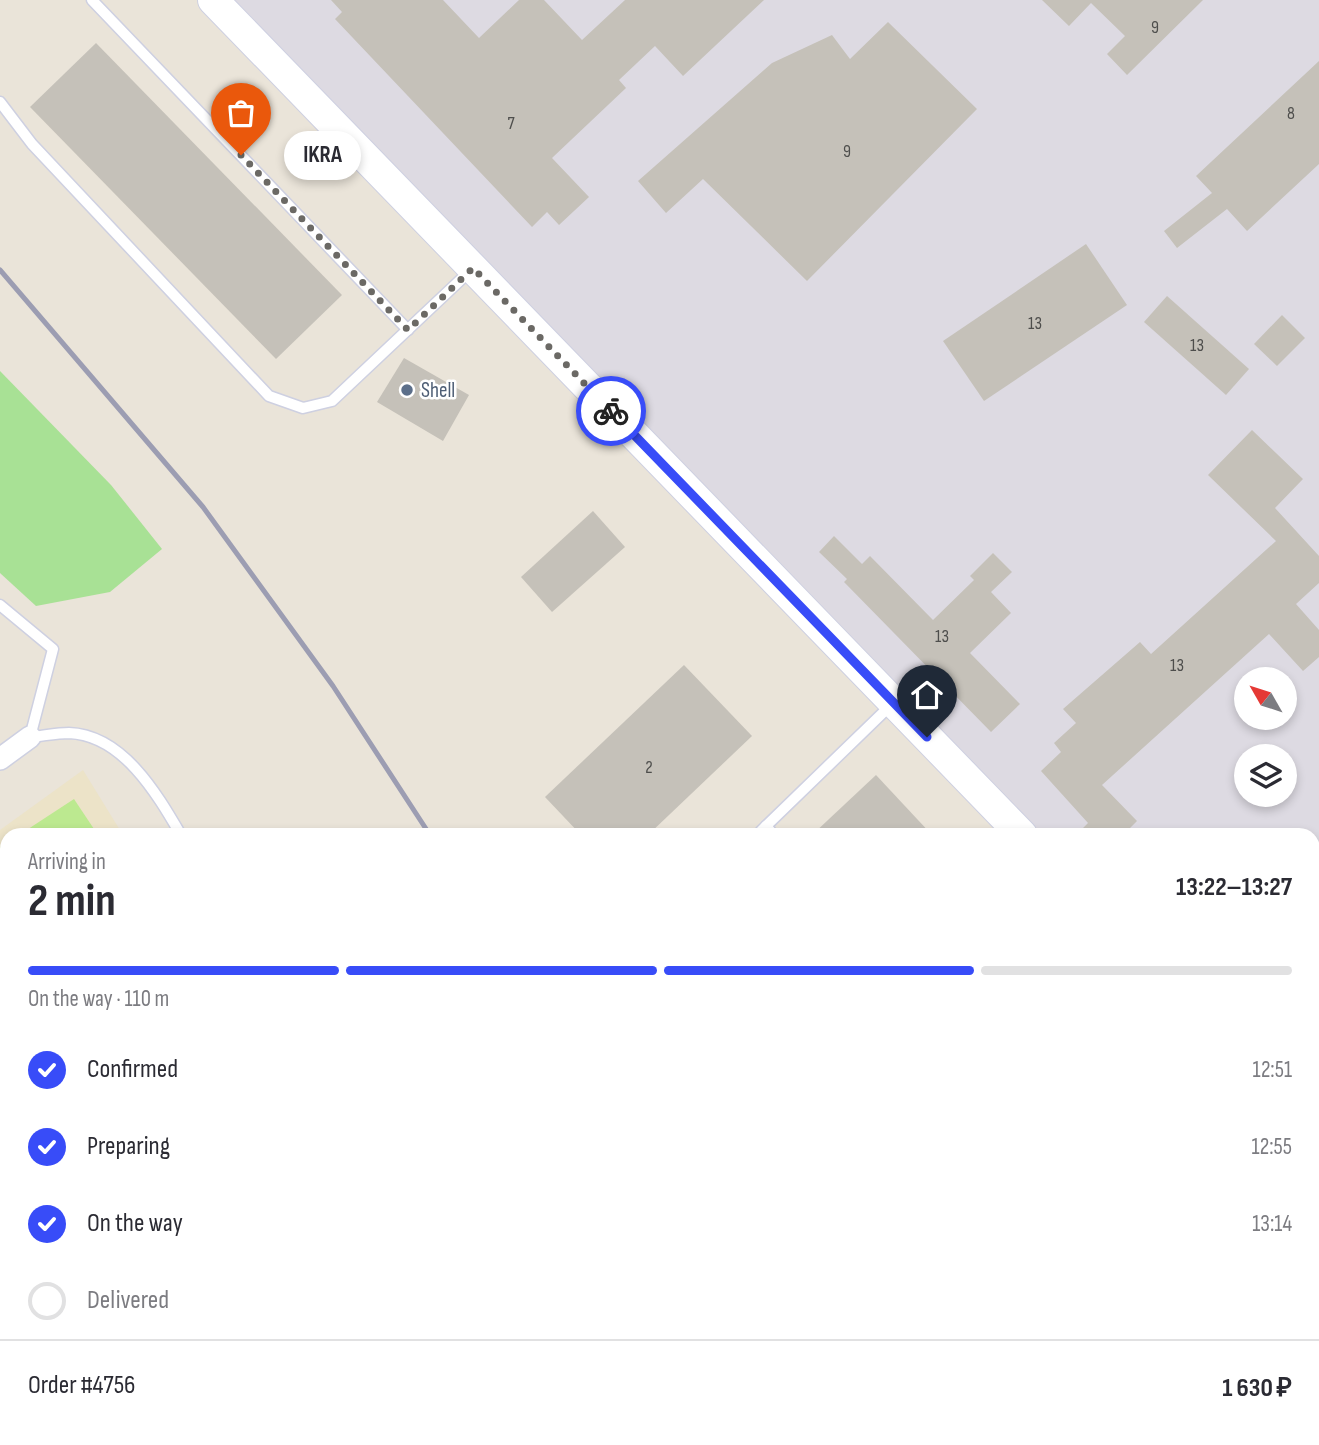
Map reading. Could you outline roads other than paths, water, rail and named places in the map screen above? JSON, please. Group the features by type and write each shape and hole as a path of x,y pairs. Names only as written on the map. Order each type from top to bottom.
{"street":[{"path":"213,0 1015,828"},
{"path":"0,759 30,737"}],"lane":[{"path":"92,0 408,330"},
{"path":"0,102 33,144 270,396 303,408 332,401 473,268"},
{"path":"0,605 53,649 30,737 70,733 105,742 151,785 177,828"},
{"path":"770,828 894,703"}],"railway":[{"path":"0,270 203,507 333,686 425,828"}],"place":[{"name":"IKRA","path":"241,155"},
{"name":"Shell","path":"407,390"}]}
